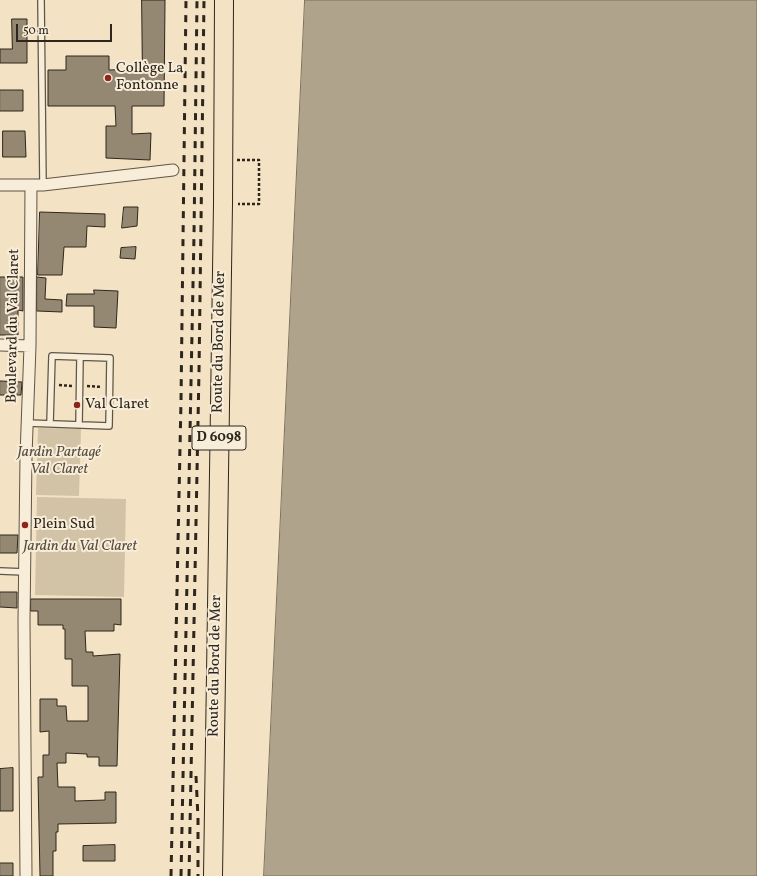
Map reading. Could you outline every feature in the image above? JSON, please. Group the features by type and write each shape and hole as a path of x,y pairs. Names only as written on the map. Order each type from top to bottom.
{"main road":[{"name":"Route du Bord de Mer","path":"213,876 223,204 224,0"}],"street":[{"path":"0,184 31,185 174,170"},
{"name":"Boulevard du Val Claret","path":"26,876 24,621 27,423 30,346 31,185"},
{"path":"0,345 30,346"}],"lane":[{"path":"41,0 42,184"},
{"path":"27,423 50,424 109,426 110,358 52,356 50,424"},
{"path":"79,425 80,357"},
{"path":"0,572 25,572"}],"path":[{"path":"223,160 259,160 259,204 223,204"},
{"path":"51,385 109,387"}],"green space":[{"name":"Jardin Partagé Val Claret","path":"38,428 81,429 79,496 36,495"},
{"name":"Jardin du Val Claret","path":"37,497 126,499 124,597 35,595"}],"shaded area":[{"path":"305,0 757,0 757,876 264,876"}],"building":[{"path":"142,0 165,0 164,106 132,106 132,134 151,133 150,160 106,158 106,126 116,126 115,106 48,106 48,70 66,70 66,56 109,56 109,70 142,69"},
{"path":"12,19 27,19 27,63 0,63 0,49 12,49"},
{"path":"0,90 23,90 23,111 0,111"},
{"path":"3,131 25,131 26,157 3,157"},
{"path":"124,207 138,207 137,226 122,228"},
{"path":"40,212 105,214 105,227 87,226 86,247 64,247 62,275 38,275"},
{"path":"136,247 135,259 120,258 121,248"},
{"path":"0,277 23,277 23,311 18,310 18,335 0,335"},
{"path":"37,277 46,278 45,299 62,300 62,312 37,311"},
{"path":"94,290 118,291 116,328 94,327 94,306 66,306 67,294 94,294"},
{"path":"0,381 22,382 21,395 0,395"},
{"path":"0,535 18,535 17,553 0,553"},
{"path":"0,592 17,592 17,608 0,607"},
{"path":"31,599 121,599 121,625 114,624 114,631 85,631 86,652 93,652 93,656 120,654 117,766 99,766 99,757 87,757 87,754 66,753 66,763 57,763 58,787 75,787 75,801 105,800 105,792 116,792 116,823 58,824 58,832 56,832 56,851 53,851 53,876 40,876 38,777 43,777 43,755 49,755 49,731 40,732 40,699 57,699 57,706 66,706 67,721 88,721 88,686 72,686 72,659 65,659 65,629 63,629 63,625 38,625 38,611 31,611"},
{"path":"13,768 13,811 0,811 0,769"},
{"path":"115,845 115,861 83,861 83,846"},
{"path":"0,863 13,863 13,876 0,876"}],"railway":[{"path":"171,876 181,401 186,0"},
{"path":"181,876 194,235 197,0"},
{"path":"189,876 199,371 204,0"},
{"path":"196,776 198,876"}],"place":[{"name":"Collège La Fontonne","path":"108,78"},
{"name":"Val Claret","path":"77,405"},
{"name":"Plein Sud","path":"25,525"}]}
